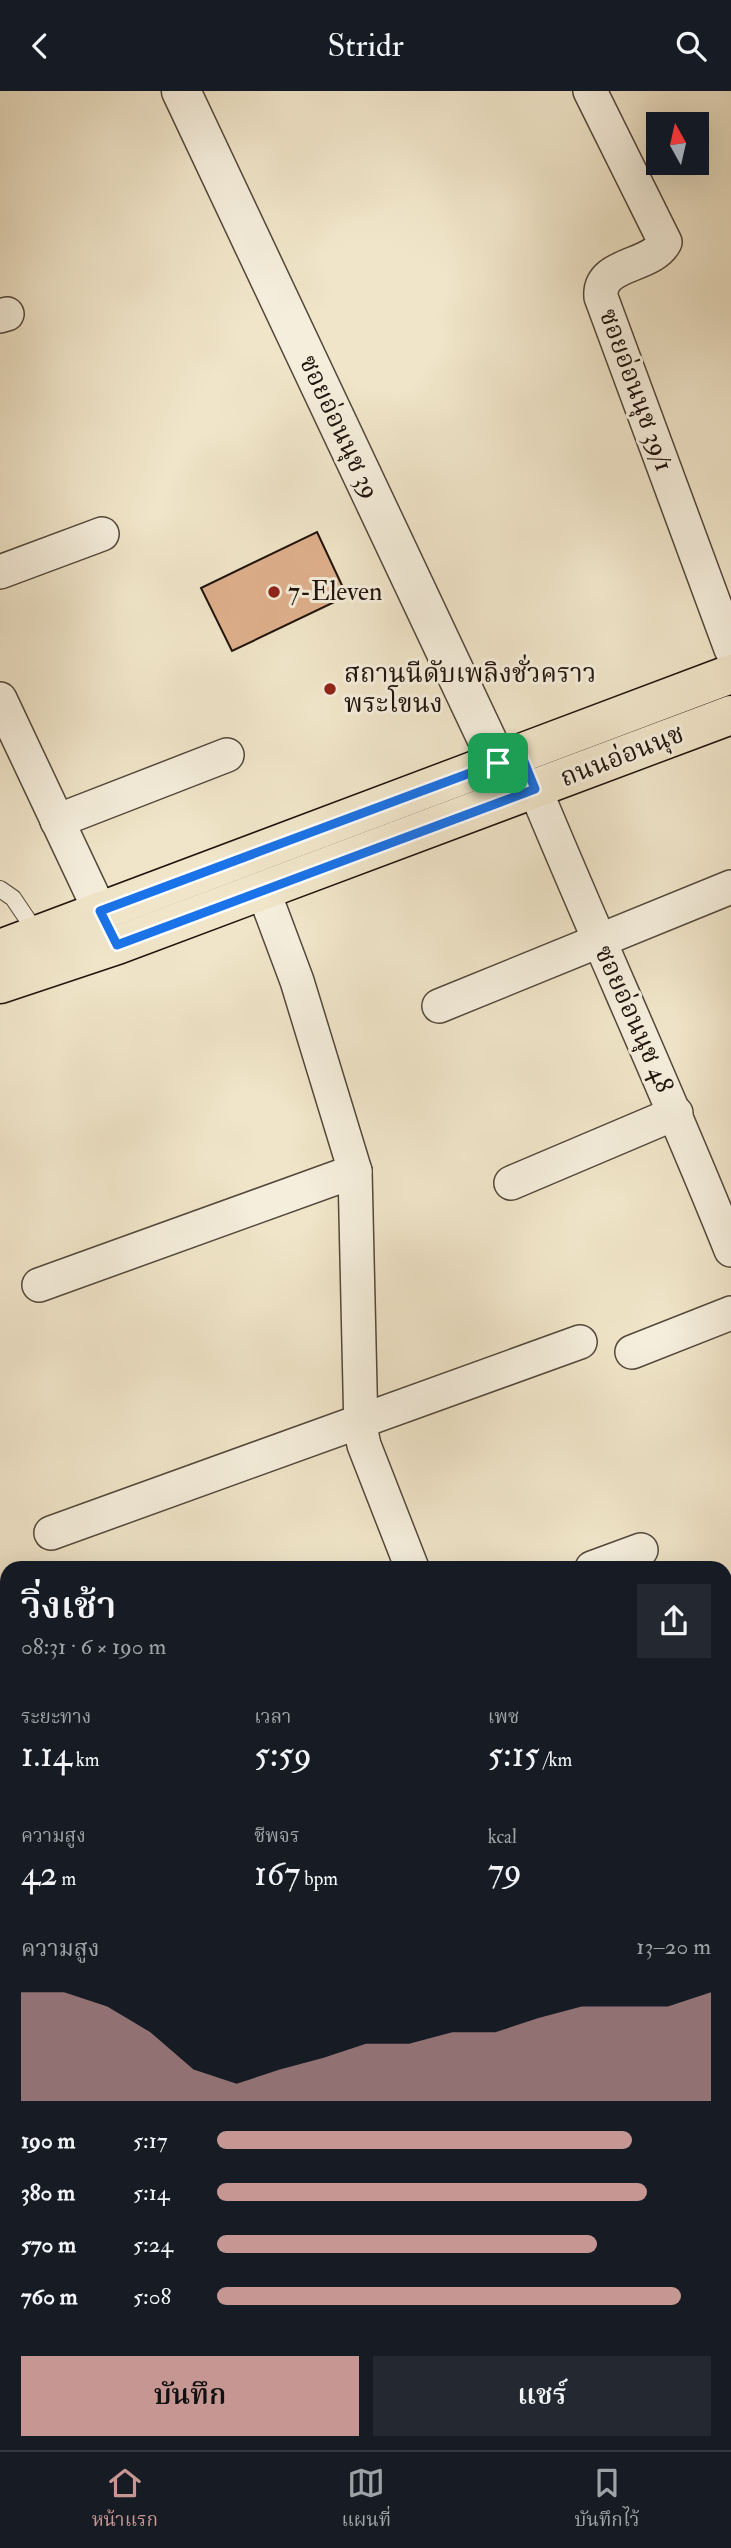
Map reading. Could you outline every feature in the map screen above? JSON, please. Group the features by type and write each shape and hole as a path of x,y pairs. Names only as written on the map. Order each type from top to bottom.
{"main road":[{"name":"ถนนอ่อนนุช","path":"0,984 117,945 263,890 517,776 731,674"},
{"name":"ถนนอ่อนนุช","path":"0,949 250,855 731,715"},
{"path":"250,855 263,890"},
{"path":"100,911 117,945"}],"street":[{"name":"ซอยอ่อนนุช 39","path":"181,91 517,776"},
{"name":"ซอยอ่อนนุช 39/1","path":"590,91 665,242 660,251 608,276 600,287 601,297 731,649"},
{"path":"0,572 102,534"},
{"path":"0,699 100,911"},
{"path":"57,821 228,754"},
{"name":"ซอยอ่อนนุช 48","path":"517,776 597,940 676,1113 731,1250"},
{"path":"439,1006 731,887"},
{"path":"263,890 297,981 355,1171 363,1444 409,1561"},
{"path":"511,1182 676,1113"},
{"path":"39,1285 355,1171"},
{"path":"632,1352 731,1313"},
{"path":"51,1533 580,1342"},
{"path":"612,1561 641,1551"}],"lane":[{"path":"0,889 13,898 38,935"}],"building":[{"name":"7-Eleven","path":"317,532 347,596 232,651 201,588"}],"place":[{"name":"7-Eleven","path":"274,592"},
{"name":"สถานนีดับเพลิงชั่วคราว พระโขนง","path":"330,689"}],"route":[{"path":"521,754 535,789 117,945 100,911 250,855 498,763 521,754"}]}
